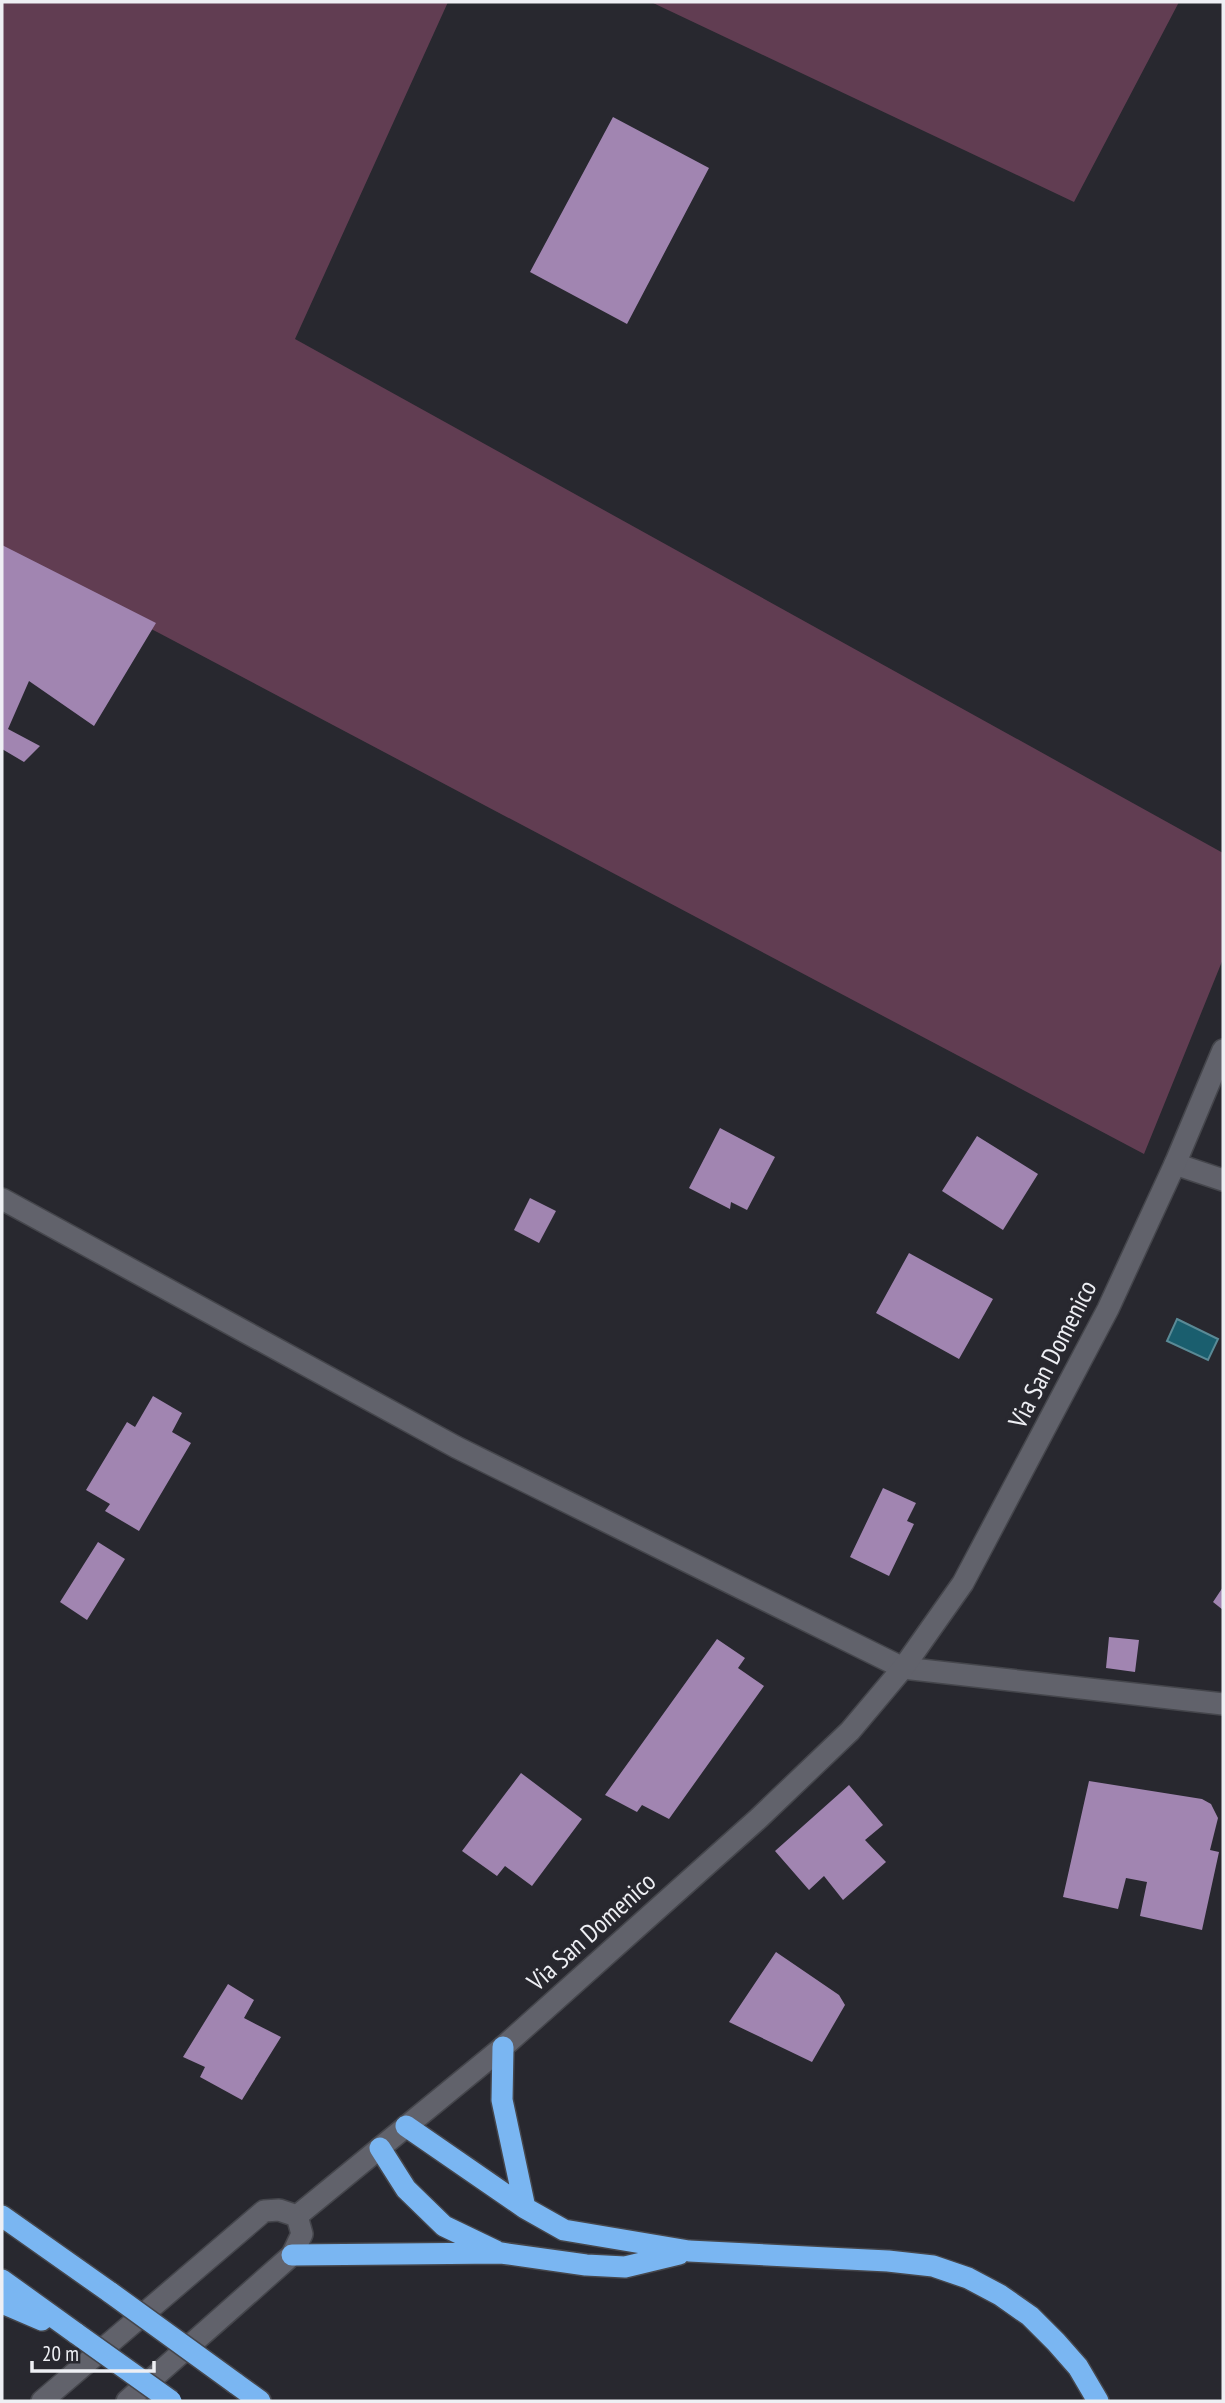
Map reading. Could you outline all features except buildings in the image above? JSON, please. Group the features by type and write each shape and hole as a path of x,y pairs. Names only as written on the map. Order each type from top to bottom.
{"highway":[{"path":"503,2047 502,2100 525,2208"},
{"path":"406,2126 525,2208 564,2230 689,2251 888,2261 933,2266 968,2278 1000,2295 1030,2316 1078,2367 1098,2401"},
{"path":"380,2148 405,2189 443,2226 501,2253"},
{"path":"2,2216 260,2401"},
{"path":"292,2255 501,2253 586,2265 625,2267 689,2251"},
{"path":"2,2280 171,2401"},
{"path":"2,2303 77,2334"}],"street":[{"name":"Via San Domenico","path":"297,2216 503,2047 759,1818 850,1731 904,1668 963,1583 1108,1309 1175,1164 1223,1050"},
{"path":"1175,1164 1223,1180"},
{"path":"2,1199 456,1447 904,1668 1223,1704"},
{"path":"42,2401 264,2211 279,2210 297,2216 302,2234 292,2255 127,2401"}],"shaded area":[{"path":"2,2 448,2 295,339 1223,853 1223,959 1144,1154 159,633 2,553"},
{"path":"651,2 1179,2 1074,202"}],"water":[{"path":"1177,1319 1218,1339 1208,1360 1167,1341"}]}
